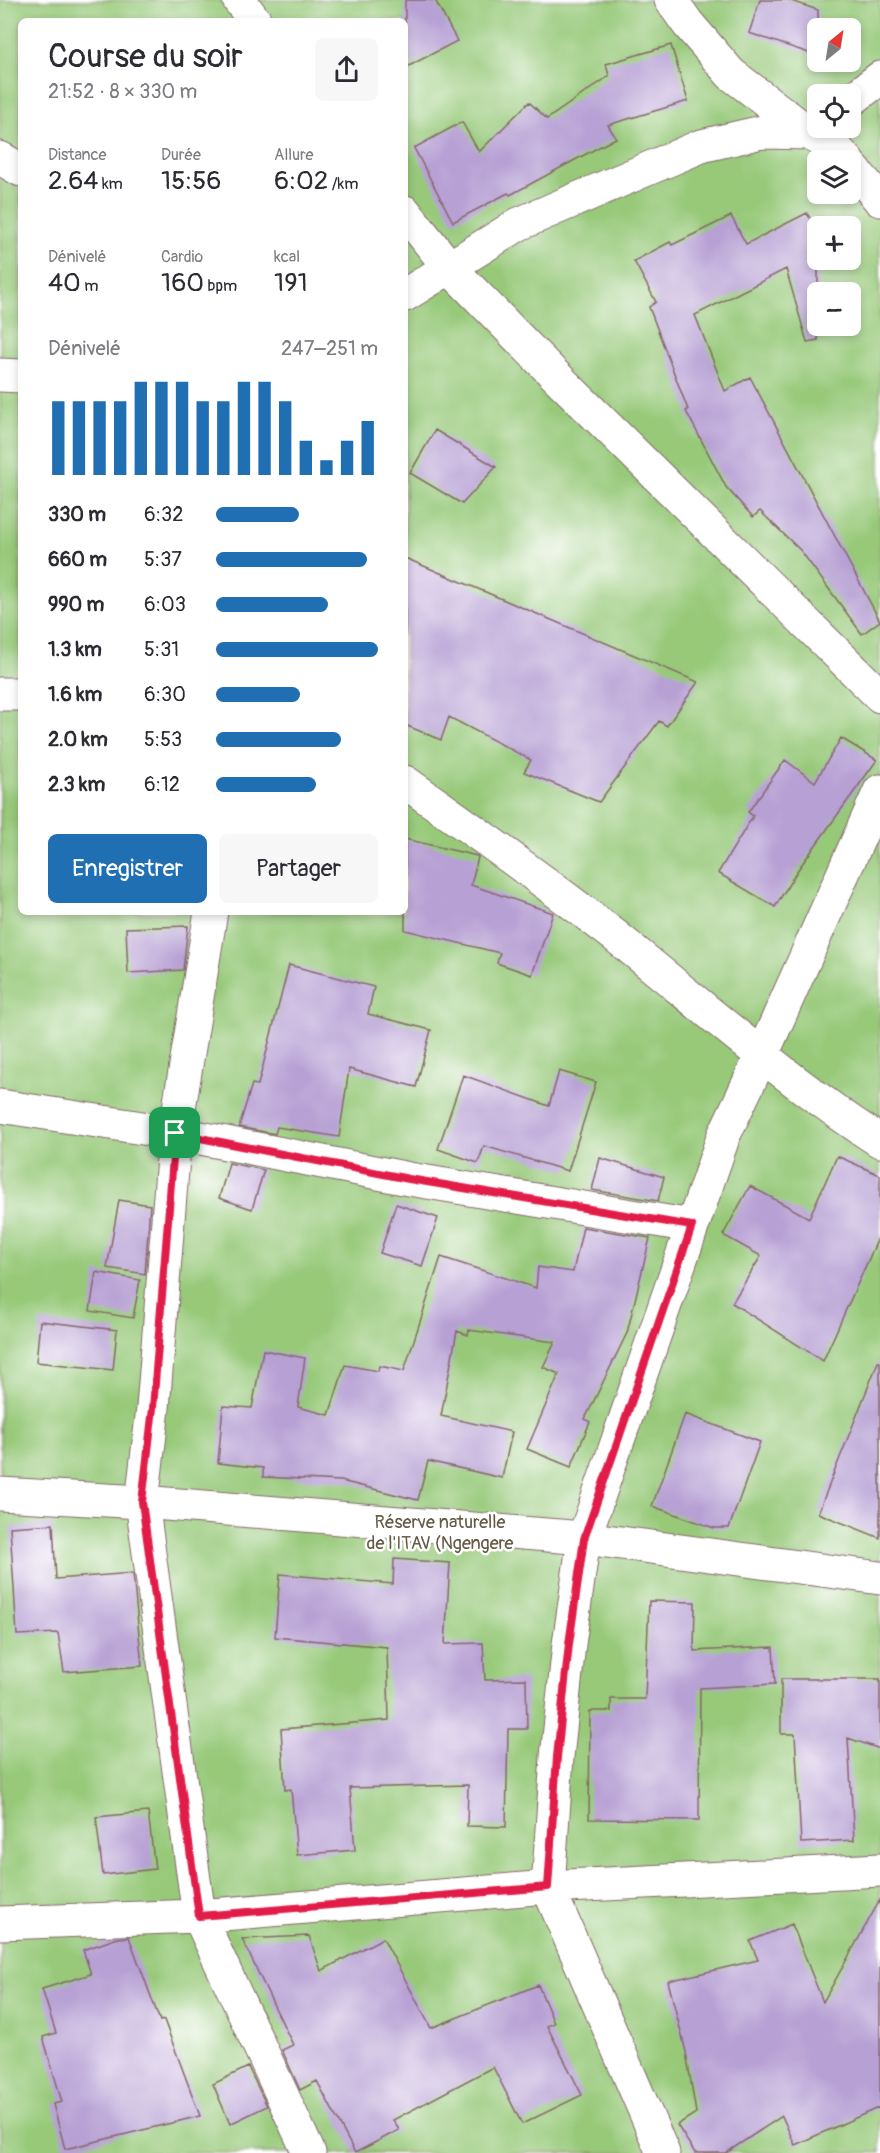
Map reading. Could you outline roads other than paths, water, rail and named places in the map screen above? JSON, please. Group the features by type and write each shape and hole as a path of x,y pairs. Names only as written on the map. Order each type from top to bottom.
{"street":[{"path":"239,0 253,18"},
{"path":"671,0 688,24 731,74 807,126"},
{"path":"861,93 880,78"},
{"path":"408,293 448,266 519,224 701,146 762,132 807,130"},
{"path":"823,138 837,150"},
{"path":"0,158 18,168"},
{"path":"861,178 880,200"},
{"path":"408,217 448,266 548,368 880,696"},
{"path":"0,375 18,376"},
{"path":"0,694 18,694"},
{"path":"408,784 517,860 762,1055 880,1141"},
{"path":"663,2153 548,1887 567,1655 584,1539 724,1135 880,791"},
{"path":"211,915 175,1133 153,1408 142,1502 199,1916 309,2153"},
{"path":"0,1106 175,1133 409,1179 692,1226"},
{"path":"0,1494 142,1502 584,1539 880,1578"},
{"path":"0,1923 199,1916 548,1887 880,1870"}],"park label":[{"name":"Réserve naturelle de l'ITAV (Ngengere","path":"440,1532"}]}
